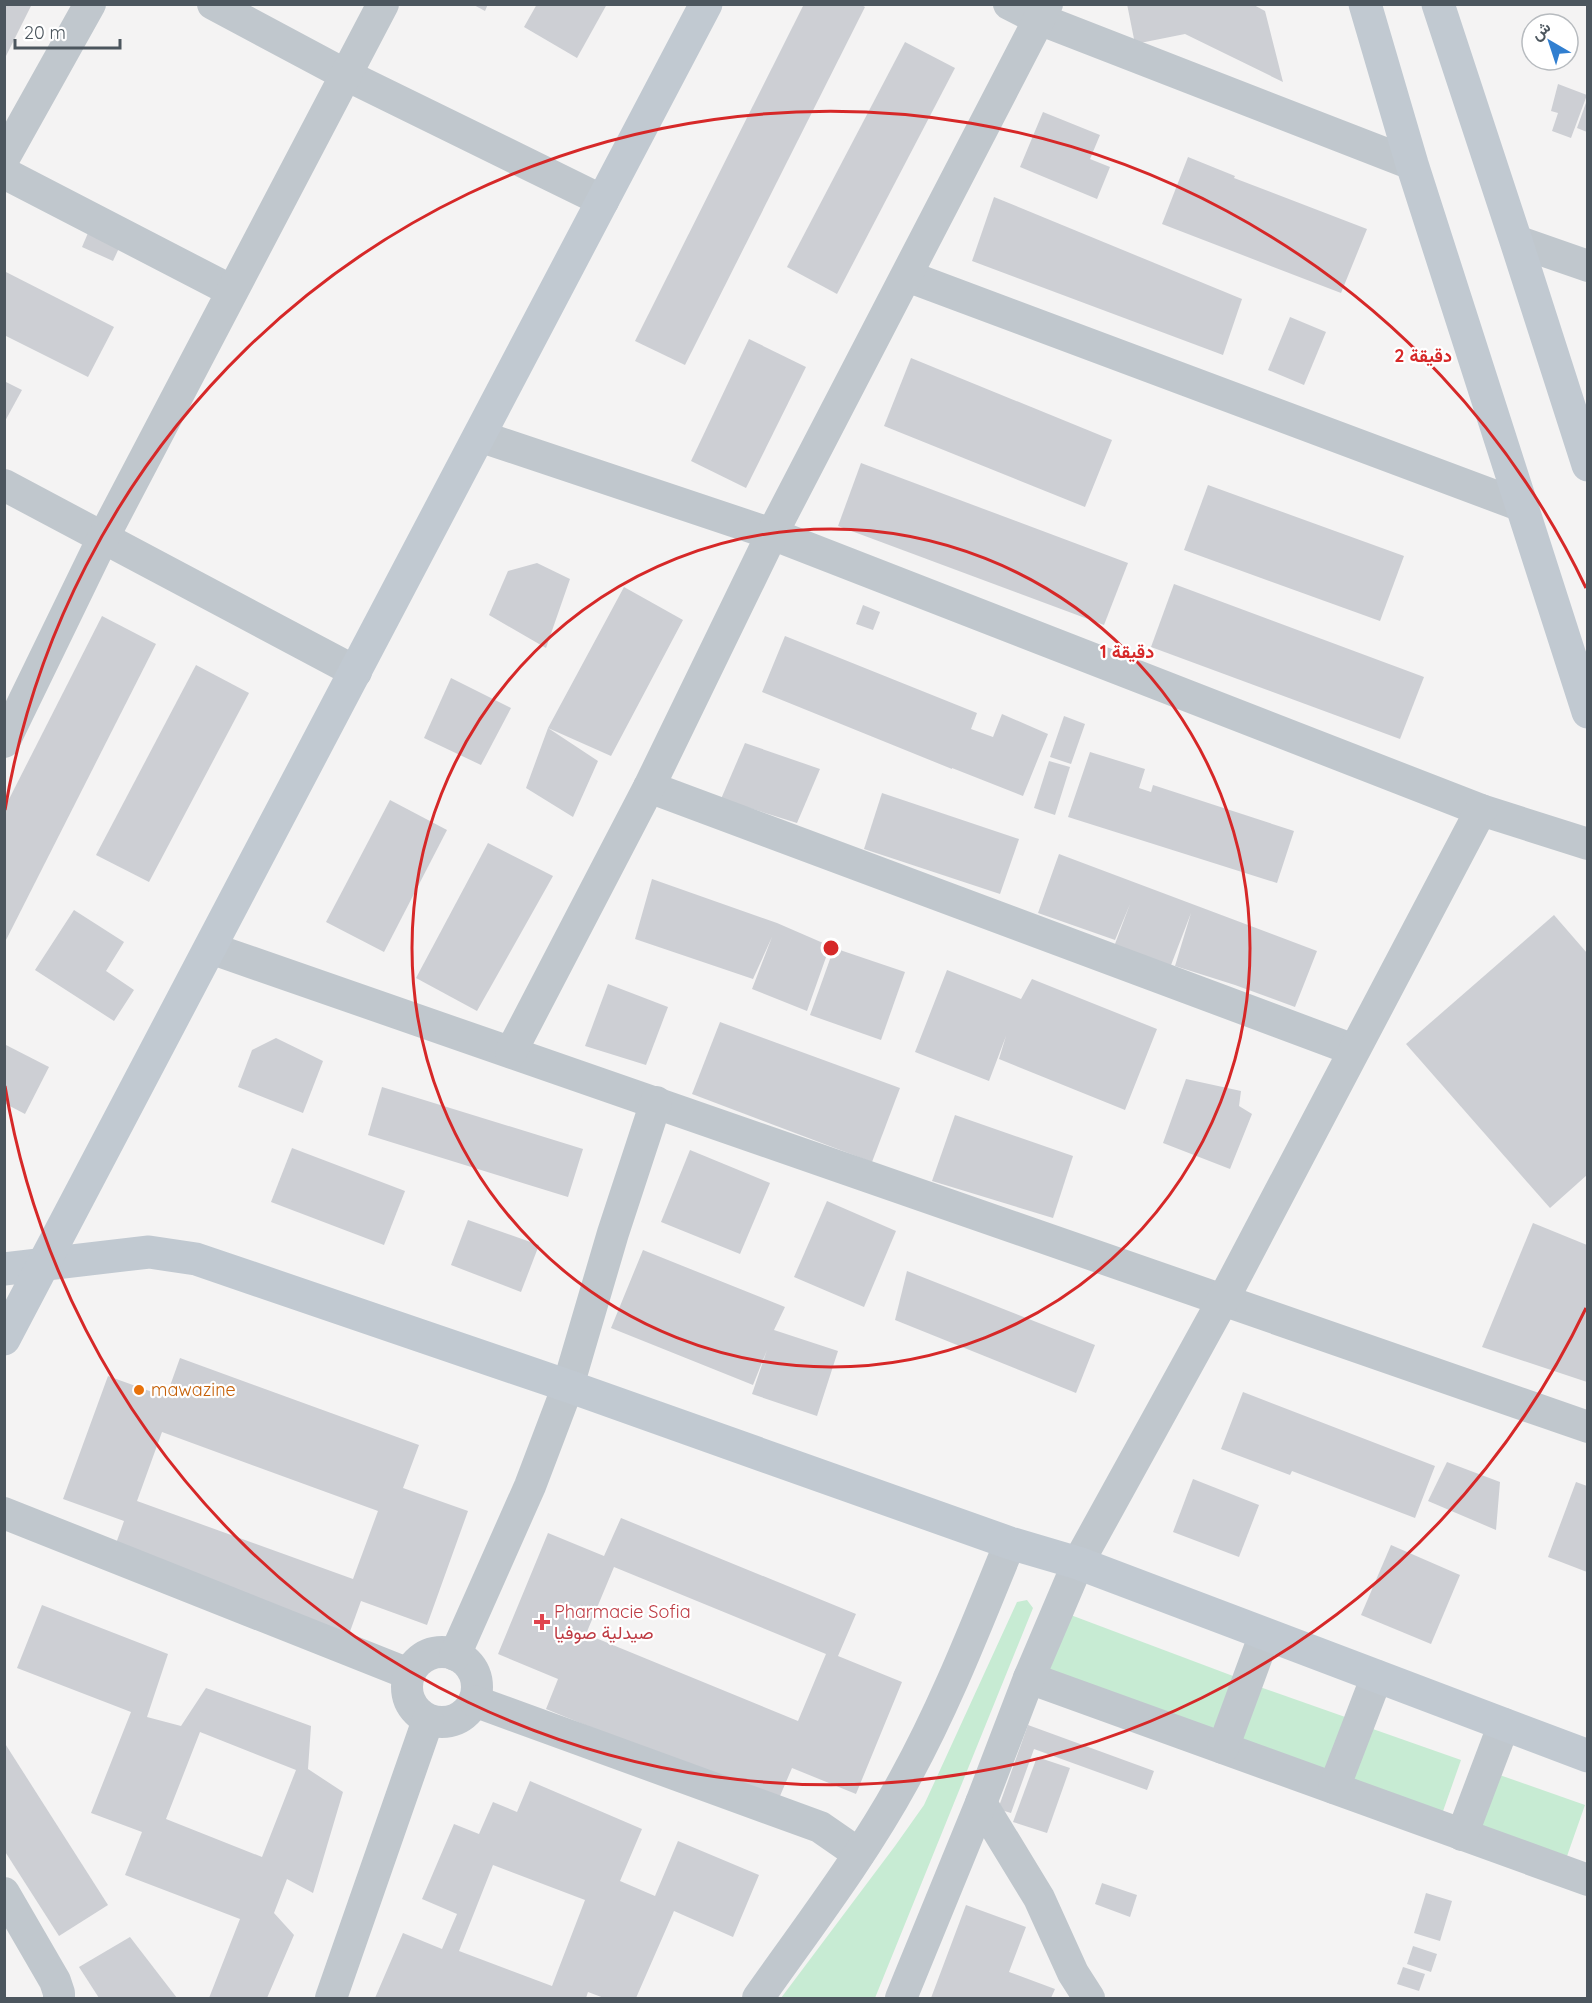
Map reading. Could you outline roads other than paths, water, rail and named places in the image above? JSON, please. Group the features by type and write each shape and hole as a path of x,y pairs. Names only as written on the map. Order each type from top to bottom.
{"street":[{"path":"4,158 90,4"},
{"path":"213,4 346,75 603,201"},
{"path":"4,742 103,538 383,4"},
{"path":"4,1339 706,4"},
{"path":"1009,4 1043,12 1412,164"},
{"path":"1365,4 1412,164 1587,712"},
{"path":"1438,4 1587,465"},
{"path":"511,1052 649,787 772,534 1043,12"},
{"path":"4,174 232,291"},
{"path":"1516,241 1587,266"},
{"path":"907,276 1522,506"},
{"path":"479,436 772,534 1482,810 1587,844"},
{"path":"4,486 356,672"},
{"path":"649,787 1354,1050"},
{"path":"901,1998 981,1803 1029,1678 1078,1563 1223,1300 1482,810"},
{"path":"210,948 1587,1427"},
{"path":"455,1655 530,1486 568,1386 613,1233 656,1102"},
{"path":"4,1269 149,1252 196,1259 568,1386 1010,1543 1078,1563 1587,1756"},
{"path":"4,1513 409,1674"},
{"path":"758,1998 859,1854 904,1780 942,1707 1010,1543"},
{"path":"1223,1748 1265,1634"},
{"path":"441,1652 455,1655 466,1662 474,1674 477,1687 474,1701 467,1712 455,1720 442,1722 428,1720 416,1712 409,1701 406,1688 409,1674 417,1663 428,1655 441,1652"},
{"path":"1334,1788 1377,1676"},
{"path":"1029,1678 1462,1835 1586,1875"},
{"path":"474,1701 820,1827 859,1854"},
{"path":"330,1998 428,1720"},
{"path":"1462,1835 1504,1724"},
{"path":"981,1803 1039,1898 1075,1990"},
{"path":"4,1893 55,1981 60,1992 59,1998"}],"place":[{"name":"mawazine","path":"139,1390"},
{"name":"Pharmacie Sofia صيدلية صوفيا","path":"542,1622"}]}
